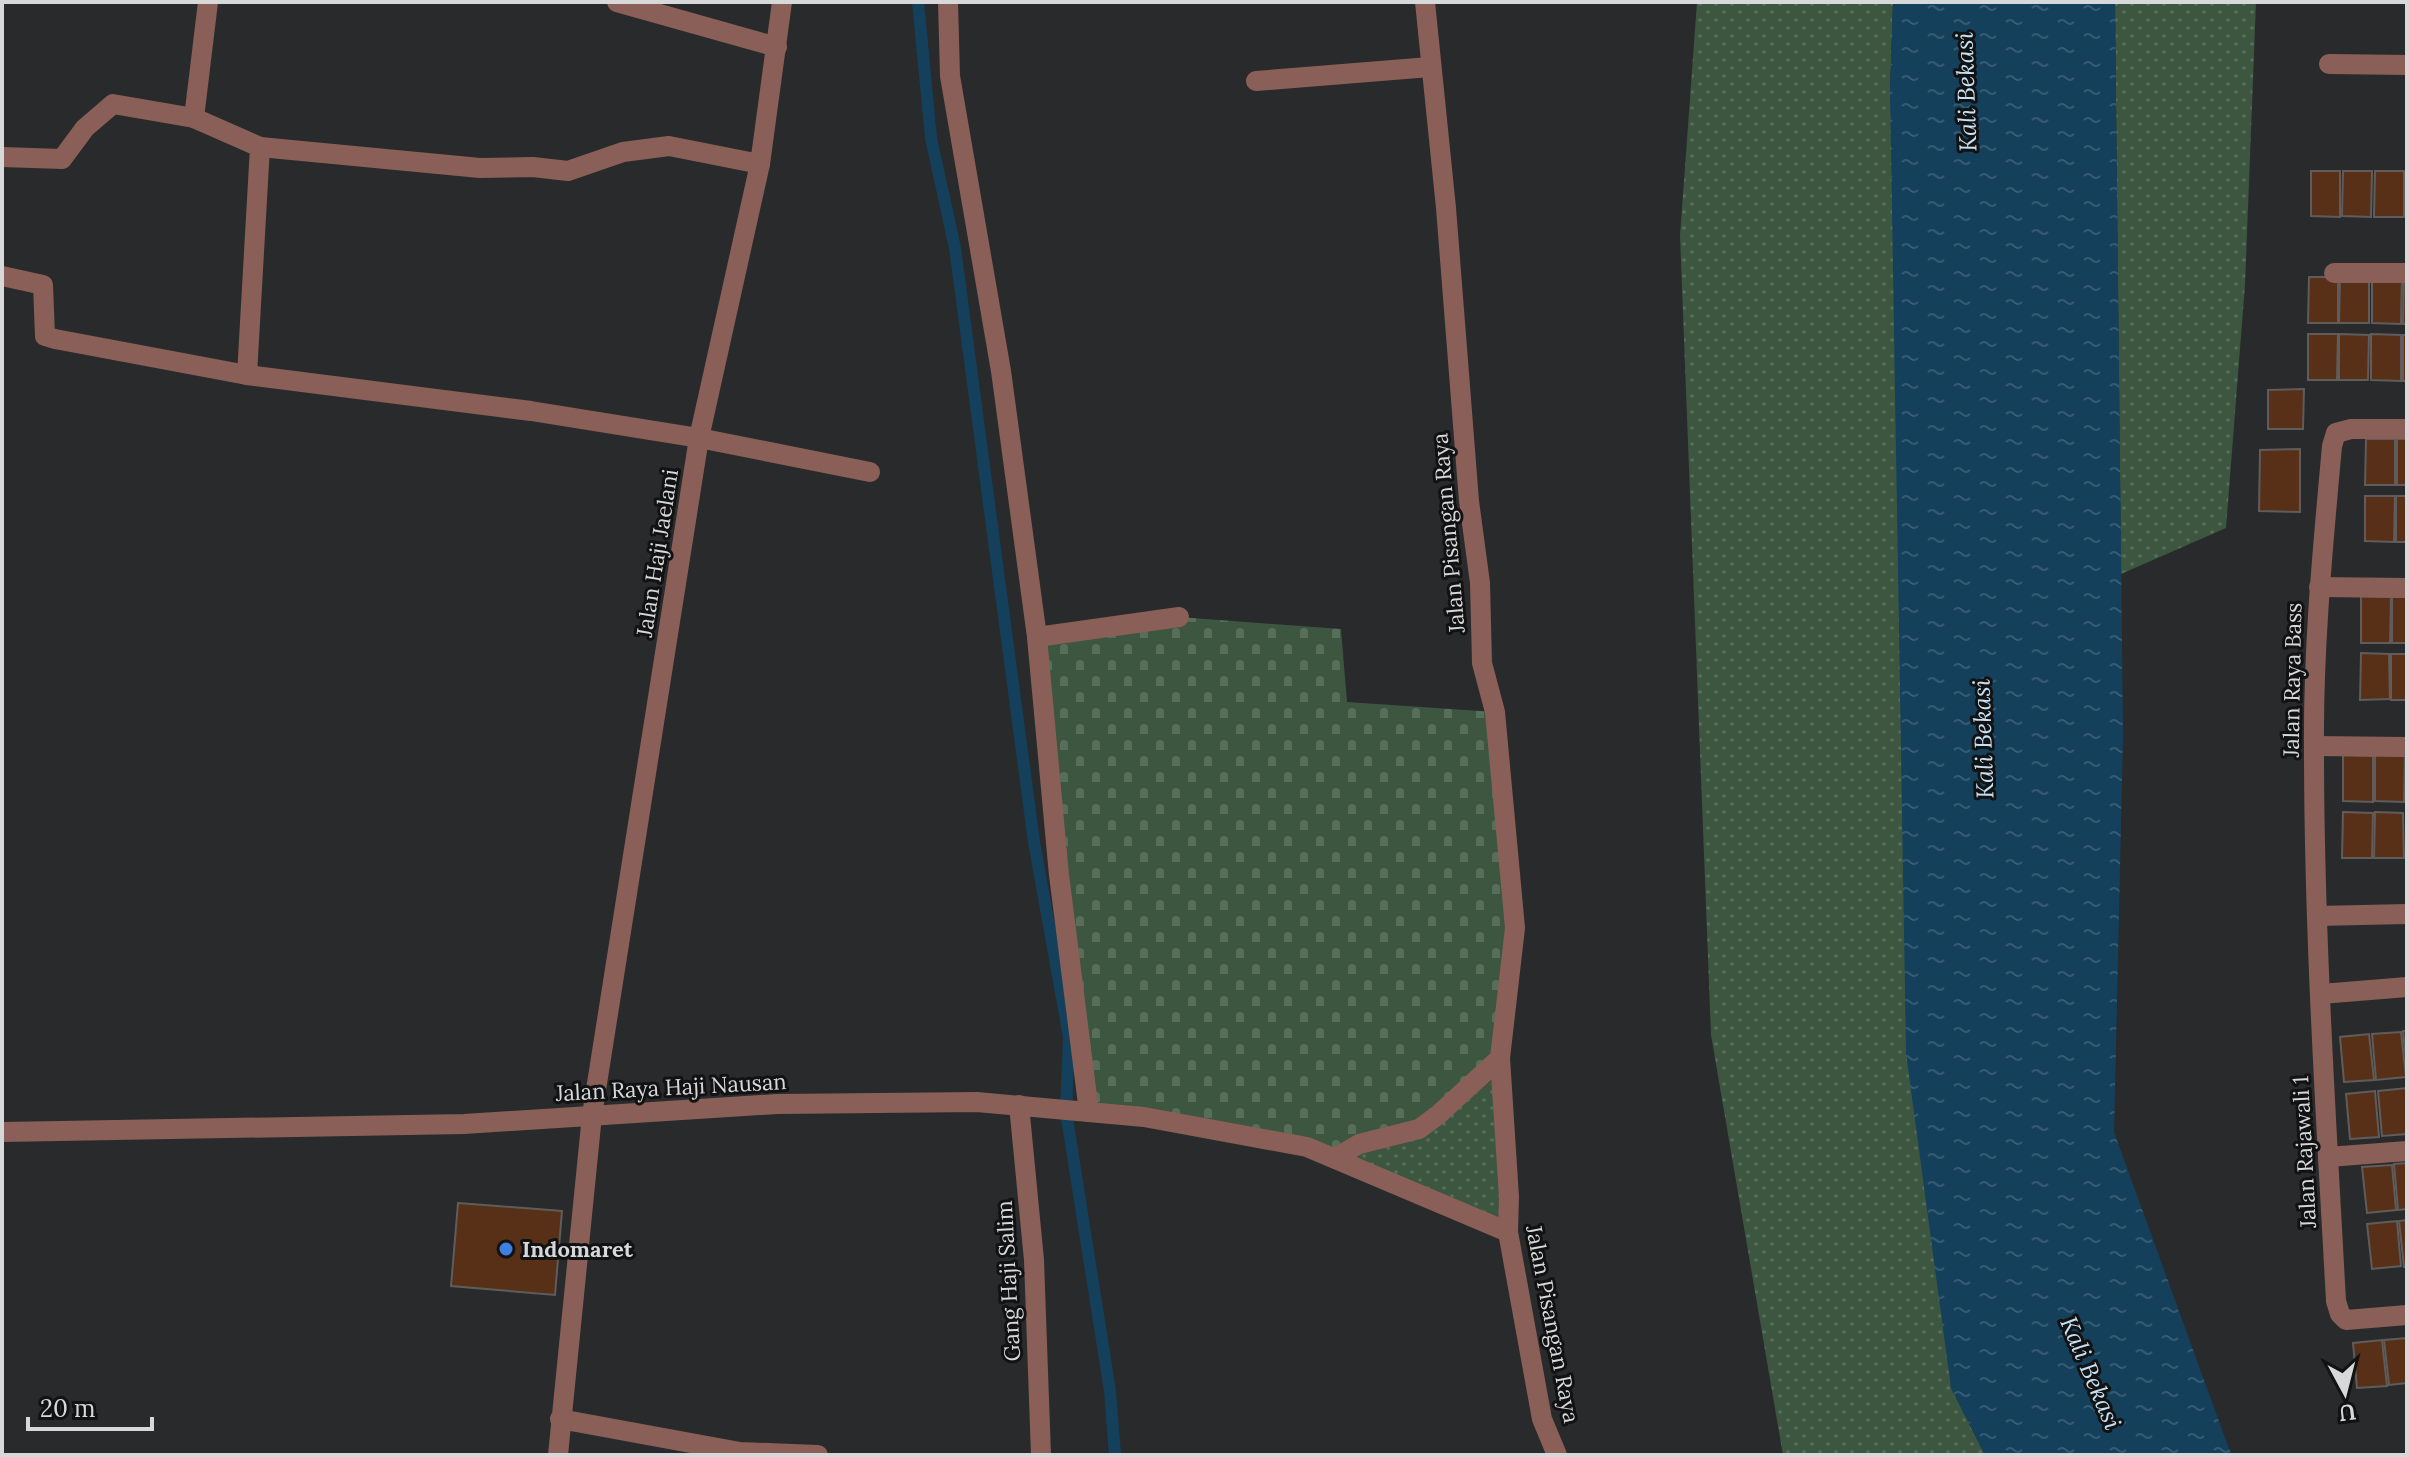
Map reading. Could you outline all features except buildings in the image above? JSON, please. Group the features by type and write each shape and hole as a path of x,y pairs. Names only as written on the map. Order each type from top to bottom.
{"street":[{"path":"194,118 208,2"},
{"path":"617,2 777,47"},
{"name":"Jalan Haji Jaelani","path":"558,1455 592,1115 699,438 760,164 782,2"},
{"path":"948,2 950,76 1001,371 1037,637 1059,875 1089,1112"},
{"name":"Jalan Pisangan Raya","path":"1425,2 1446,208 1469,501 1480,583 1482,663 1495,712 1515,928 1500,1058 1509,1197 1508,1232 1542,1419 1557,1455"},
{"path":"2329,64 2407,65"},
{"path":"1256,81 1430,67"},
{"path":"2,157 62,159 85,128 113,104 194,118 260,147 480,168 533,167 568,171 623,152 669,146 760,164"},
{"path":"247,375 260,147"},
{"path":"2334,273 2407,273"},
{"path":"2,276 43,285 45,336 247,375 531,411 699,438 870,472"},
{"name":"Jalan Raya Bass","path":"2317,916 2314,746 2319,587 2332,446 2336,433 2351,429 2407,429"},
{"path":"2319,587 2407,588"},
{"path":"1037,637 1179,617"},
{"path":"2314,746 2407,747"},
{"path":"2317,916 2407,914"},
{"name":"Jalan Rajawali 1","path":"2317,916 2336,1301 2340,1314 2346,1320 2407,1315"},
{"path":"2321,994 2407,987"},
{"path":"1337,1157 1359,1144 1419,1129 1500,1058"},
{"name":"Jalan Raya Haji Nausan","path":"2,1132 464,1124 777,1104 977,1102 1144,1117 1307,1147 1337,1157 1508,1232"},
{"name":"Gang Haji Salim","path":"1019,1105 1034,1260 1041,1455"},
{"path":"2328,1157 2407,1151"},
{"path":"560,1419 740,1452 818,1455"}],"green space":[{"path":"1697,2 1893,2 1890,89 1951,1388 1985,1455 1783,1455 1711,1035 1680,236"},
{"path":"2115,2 2256,2 2245,285 2226,528 2121,574"},
{"path":"1179,617 1341,629 1347,702 1495,712 1515,928 1500,1058 1438,1115 1337,1157 1089,1112 1037,637"},
{"path":"1500,1060 1508,1232 1337,1157"}],"water":[{"name":"Kali Bekasi","path":"1893,2 2115,2 2123,736 2114,1132 2233,1455 1985,1455 1951,1388 1906,1053 1890,89"}],"waterway":[{"path":"918,2 931,138 955,248 1034,842 1069,1037 1066,1112 1110,1391 1115,1455"}],"place":[{"name":"Indomaret","path":"506,1249"}]}
